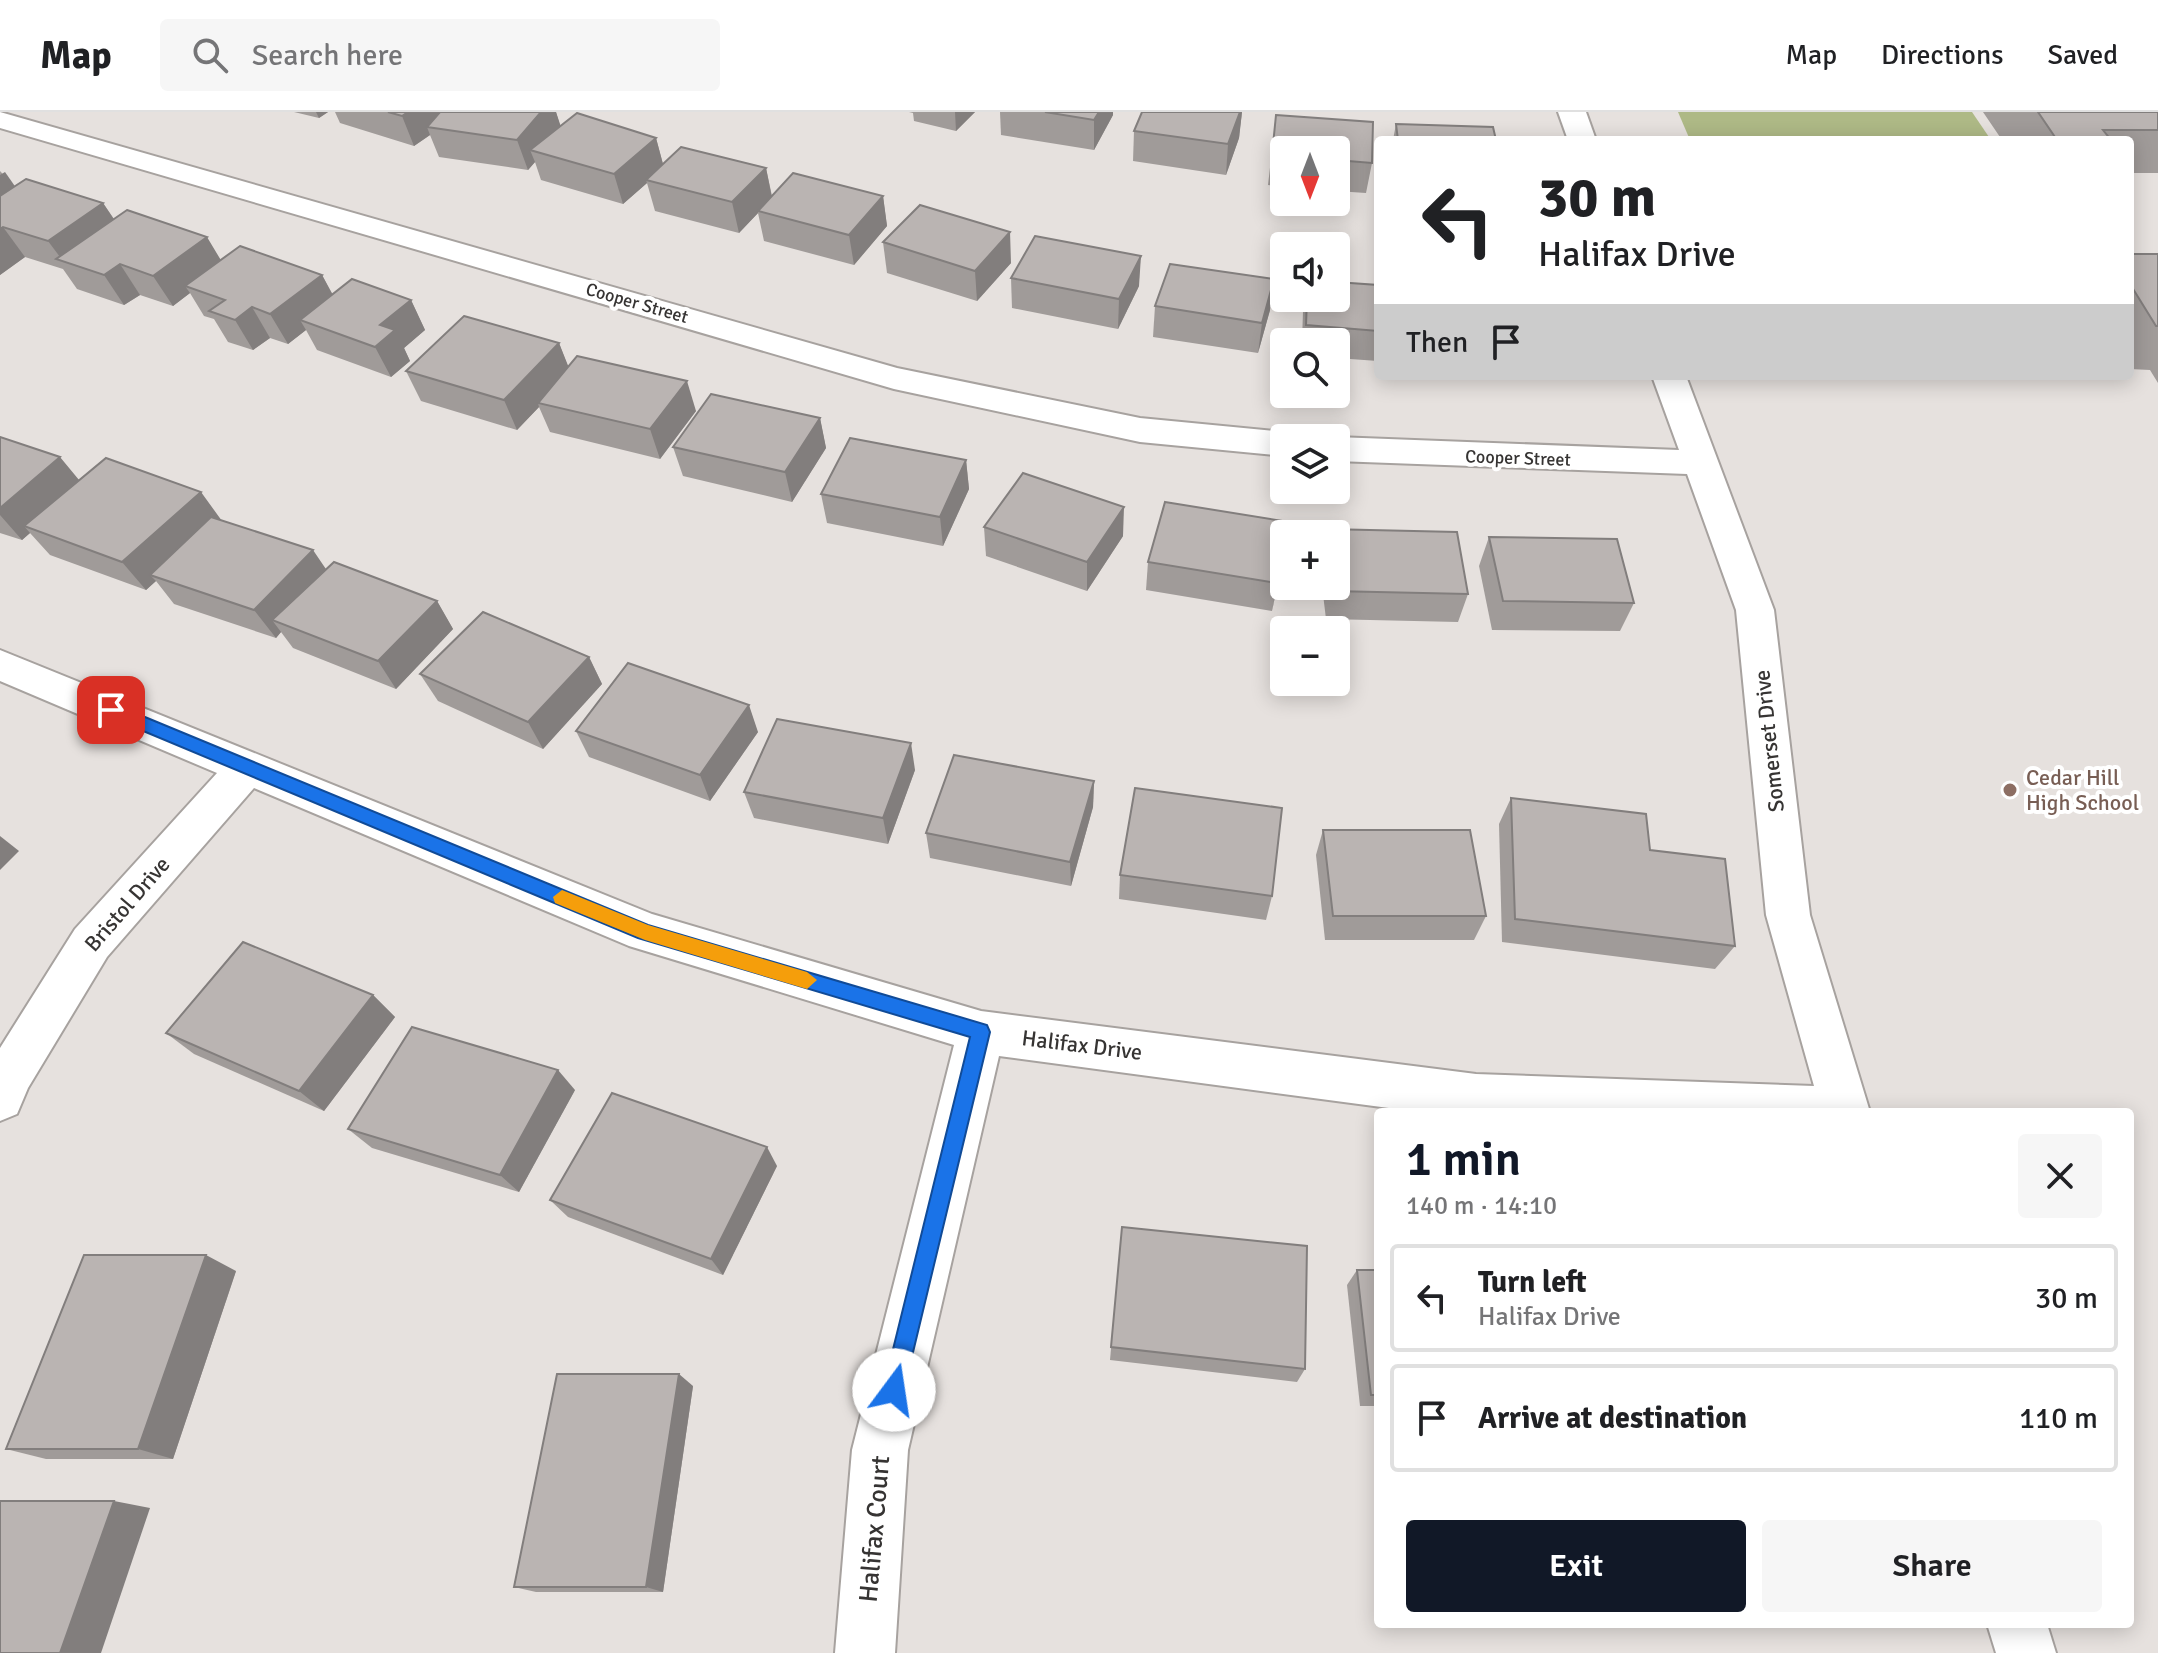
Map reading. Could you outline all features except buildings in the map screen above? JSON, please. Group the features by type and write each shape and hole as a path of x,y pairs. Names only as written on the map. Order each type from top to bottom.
{"street":[{"path":"1572,112 1581,136"},
{"name":"Cooper Street","path":"0,119 894,378 1140,430 1270,443"},
{"name":"Somerset Drive","path":"1670,380 1755,610 1788,915 1845,1108"},
{"name":"Cooper Street","path":"1350,450 1701,463"},
{"name":"Halifax Drive","path":"0,665 645,932 981,1032 1476,1097 1767,1108"},
{"name":"Bristol Drive","path":"0,1098 9,1076 91,943 249,766"},
{"name":"Halifax Court","path":"865,1653 880,1450 981,1032"},
{"path":"2018,1628 2026,1653"}],"green space":[{"path":"1678,112 1972,112 1988,136 1688,136"}],"slow traffic":[{"path":"562,897 645,932 807,980"}],"place":[{"name":"Cedar Hill High School","path":"2010,790"}],"route":[{"path":"111,710 645,932 981,1032 894,1390"}]}
